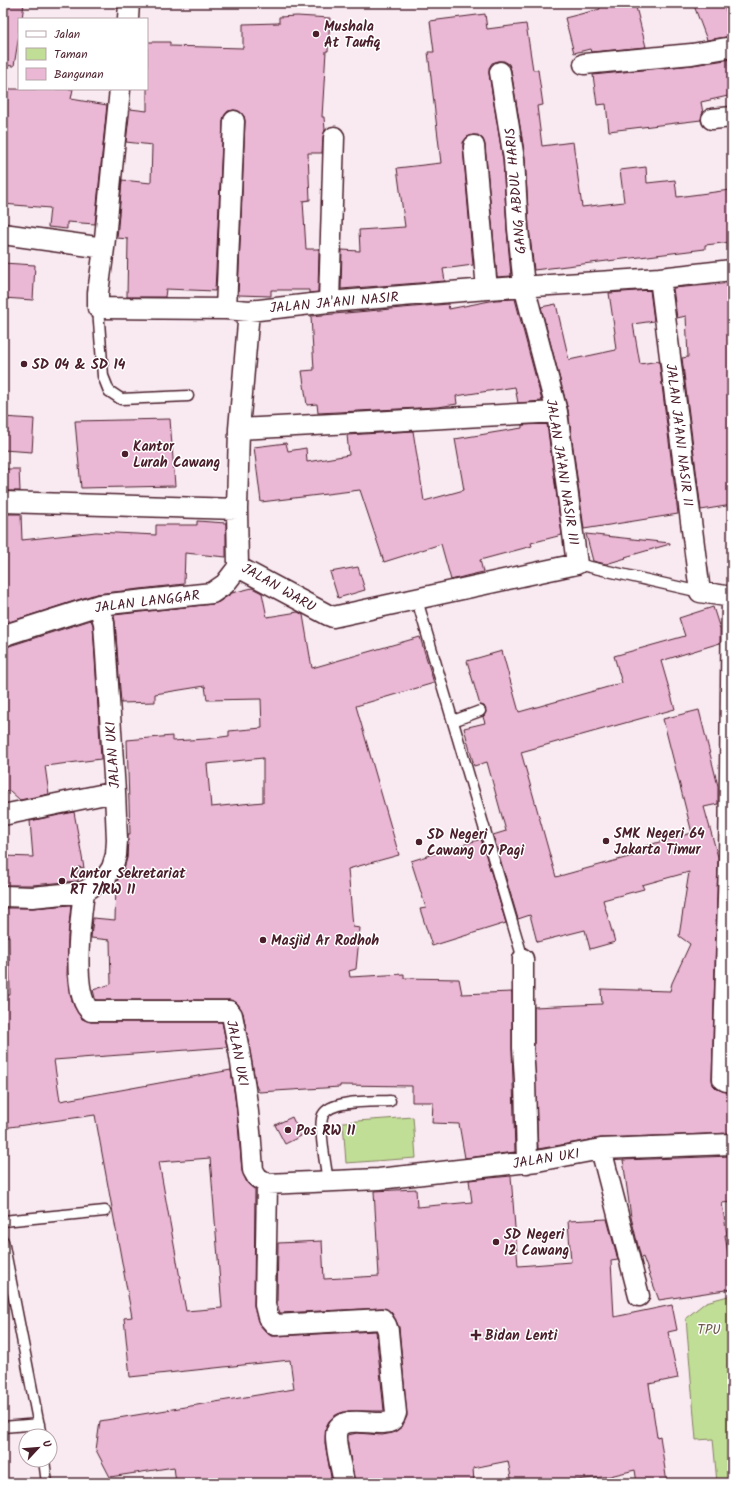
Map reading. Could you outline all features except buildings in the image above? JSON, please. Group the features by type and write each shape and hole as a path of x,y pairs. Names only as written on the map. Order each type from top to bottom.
{"street":[{"path":"584,64 692,54 732,47"},
{"name":"GANG ABDUL HARIS","path":"500,72 514,159 518,229 524,286"},
{"path":"98,308 120,90"},
{"path":"712,119 732,117"},
{"path":"226,309 234,121"},
{"path":"328,302 334,137"},
{"path":"474,146 487,289"},
{"path":"3,234 104,248"},
{"name":"JALAN JA'ANI NASIR","path":"98,308 226,309 249,311 328,302 524,286 660,278 732,270"},
{"name":"JALAN JA'ANI NASIR II","path":"660,278 700,592"},
{"name":"JALAN JA'ANI NASIR III","path":"524,286 557,412 577,564"},
{"name":"JALAN WARU","path":"249,311 239,429 237,509 238,567 333,617 577,564"},
{"path":"239,429 557,412"},
{"path":"3,502 237,509"},
{"name":"JALAN LANGGAR","path":"3,638 8,634 99,605 212,593 225,584 238,567"},
{"path":"700,592 732,598 729,869 723,1079 726,1081 732,1081"},
{"name":"JALAN UKI","path":"99,605 104,623 117,840 112,868 106,878 84,892 79,940 80,992 84,1005 91,1011 229,1011 232,1015 240,1050 247,1101 253,1170 257,1177 267,1184 379,1179 527,1163 601,1149 732,1144"},
{"path":"3,815 115,792"},
{"path":"3,896 32,897 84,892"},
{"path":"523,959 523,1048 526,1080 527,1163"},
{"path":"601,1149 639,1296"},
{"path":"267,1184 265,1305 268,1317 275,1325 382,1319 388,1330 396,1413 394,1418 388,1422 353,1422 345,1423 339,1427 335,1436 344,1483"}],"lane":[{"path":"98,308 103,376 109,391 121,399 188,396"},
{"path":"577,564 700,592"},
{"path":"416,600 523,959"},
{"path":"453,721 480,711"},
{"path":"328,1181 321,1126 323,1115 327,1110 346,1103 390,1101"},
{"path":"3,1221 105,1211"},
{"path":"3,1241 40,1428"},
{"path":"3,1427 39,1424"},
{"path":"45,1468 48,1483"}],"green space":[{"path":"413,1117 416,1158 346,1163 343,1122"},
{"name":"TPU","path":"732,1295 732,1483 717,1483 713,1439 696,1440 686,1318 706,1302"}],"place":[{"name":"Mushala At Taufiq","path":"316,34"},
{"name":"SD 04 & SD 14","path":"24,364"},
{"name":"Kantor Lurah Cawang","path":"125,454"},
{"name":"SMK Negeri 64 Jakarta Timur","path":"606,841"},
{"name":"SD Negeri Cawang 07 Pagi","path":"419,842"},
{"name":"Kantor Sekretariat RT 7/RW 11","path":"62,881"},
{"name":"Masjid Ar Rodhoh","path":"263,940"},
{"name":"Pos RW 11","path":"288,1130"},
{"name":"SD Negeri 12 Cawang","path":"496,1242"},
{"name":"Bidan Lenti","path":"476,1335"}]}
